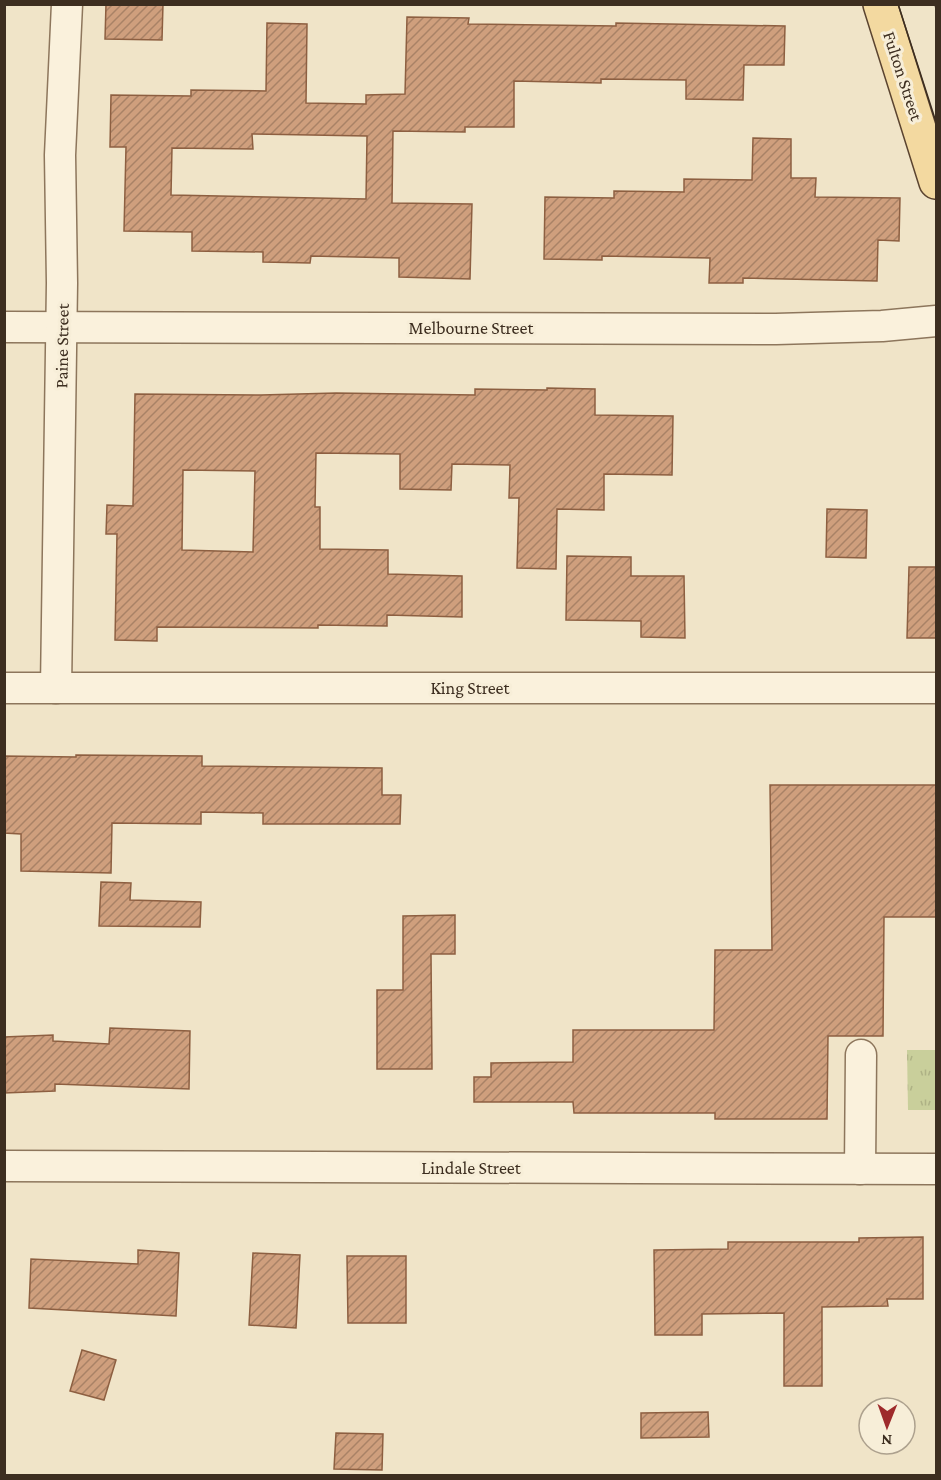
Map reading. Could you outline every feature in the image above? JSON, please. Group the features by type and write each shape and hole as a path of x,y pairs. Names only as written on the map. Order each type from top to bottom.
{"main road":[{"name":"Fulton Street","path":"880,4 936,182"}],"street":[{"name":"Paine Street","path":"56,688 62,328 60,155 67,4"},
{"name":"Melbourne Street","path":"4,327 776,329 882,326 936,321"},
{"name":"King Street","path":"4,688 936,688"},
{"path":"860,1169 861,1054"},
{"name":"Lindale Street","path":"4,1166 936,1170"}],"green space":[{"path":"907,1050 936,1050 936,1110 908,1110"}],"building":[{"path":"106,4 163,4 162,40 105,39"},
{"path":"407,17 469,18 468,24 616,26 616,23 785,26 784,65 744,65 743,100 686,99 686,80 601,79 601,83 514,81 514,127 465,127 465,132 393,131 392,203 472,204 470,279 399,277 399,258 311,256 310,263 263,262 263,252 192,251 192,232 124,231 126,147 110,147 111,95 191,96 191,90 266,91 267,23 307,24 306,103 366,104 366,95 405,94","holes":["252,134 367,136 366,199 171,195 172,148 253,149"]},
{"path":"753,138 791,139 791,178 816,178 815,197 900,198 899,241 878,240 877,281 743,278 743,283 709,283 710,258 602,256 602,260 544,259 545,197 614,198 614,191 684,192 684,179 752,180"},
{"path":"547,388 595,389 595,415 673,416 672,475 604,474 604,510 557,509 556,569 517,568 519,498 509,498 510,465 452,464 451,490 400,489 400,454 316,453 315,507 320,507 320,549 388,550 388,574 462,576 462,617 387,615 387,626 157,627 157,641 115,640 117,534 106,534 107,505 133,506 135,394 475,395 475,389 547,390","holes":["183,470 255,471 253,552 182,550"]},
{"path":"827,509 867,510 866,558 826,557"},
{"path":"567,556 631,557 631,576 684,576 685,638 641,637 641,621 566,620"},
{"path":"909,567 936,567 936,638 907,638"},
{"path":"76,755 202,756 202,766 382,768 382,795 401,795 400,824 263,824 263,813 201,812 201,824 112,823 111,873 21,871 21,834 4,833 4,756 76,757"},
{"path":"770,785 936,785 936,917 884,917 883,1036 828,1036 827,1119 715,1119 715,1113 574,1113 573,1102 474,1102 474,1077 491,1077 491,1063 573,1062 573,1030 714,1030 715,950 772,950"},
{"path":"101,882 131,883 130,900 201,902 200,927 99,926"},
{"path":"455,915 455,954 431,954 432,1069 377,1069 377,990 403,990 403,916"},
{"path":"110,1028 190,1031 189,1089 55,1084 55,1091 4,1093 4,1037 53,1035 53,1041 109,1044"},
{"path":"923,1237 923,1299 887,1299 888,1306 822,1307 822,1386 784,1386 784,1313 702,1314 702,1335 655,1335 654,1250 728,1249 728,1242 859,1242 859,1238"},
{"path":"138,1250 179,1253 176,1316 29,1308 31,1259 138,1264"},
{"path":"253,1253 300,1255 296,1328 249,1325"},
{"path":"347,1256 406,1256 406,1323 348,1323"},
{"path":"82,1350 116,1360 104,1400 70,1391"},
{"path":"708,1412 709,1437 641,1438 641,1413"},
{"path":"336,1433 383,1434 382,1470 334,1469"}],"tram line":[{"path":"898,4 936,122"},
{"path":"935,4 936,9"}]}
